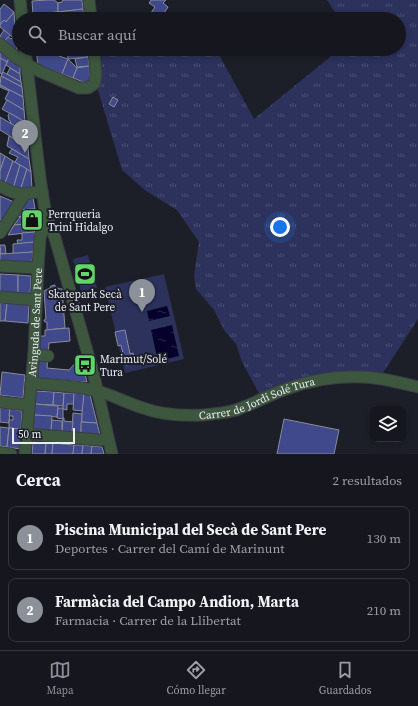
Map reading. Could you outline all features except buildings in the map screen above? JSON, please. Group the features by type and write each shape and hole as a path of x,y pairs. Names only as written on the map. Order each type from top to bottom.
{"street":[{"path":"89,0 90,12"},
{"path":"17,1 20,12"},
{"path":"0,44 12,54"},
{"path":"14,56 39,71 79,88 88,88 94,84 96,76 95,56"},
{"name":"Avinguda de Sant Pere","path":"25,454 34,354 40,238 46,216 26,56"},
{"path":"0,186 9,191 24,195 42,191"},
{"path":"0,233 24,195"},
{"path":"46,216 56,238 81,349 98,391 112,454"},
{"path":"0,266 38,268"},
{"path":"0,297 36,300"},
{"path":"34,354 48,356"},
{"name":"Carrer de Jordi Solé Tura","path":"31,383 86,388 149,410 192,416 234,410 287,388 320,379 382,379 418,387"},
{"path":"0,402 29,405"},
{"path":"27,434 100,440 108,439"},
{"path":"0,452 11,454"}],"green space":[{"path":"327,0 418,0 418,319 381,376 260,395 242,362 236,344 224,330 214,310 196,289 194,275 199,242 177,210 146,191 122,170 97,87 101,75 102,56 220,56 254,119 331,56 406,56 406,12 335,12"},
{"name":"Skatepark Secà de Sant Pere","path":"88,255 97,288 81,291 73,259"},
{"path":"164,274 184,359 125,373 105,287"}],"water":[{"path":"167,306 170,316 149,321 147,311"},
{"path":"172,325 179,356 158,361 151,330"}],"place":[{"name":"Farmàcia del Campo Andion, Marta","path":"25,153"},
{"name":"Perrqueria Trini Hidalgo","path":"32,220"},
{"name":"Skatepark Secà de Sant Pere","path":"85,274"},
{"name":"Piscina Municipal del Secà de Sant Pere","path":"142,312"},
{"name":"Marimut/Solé Tura","path":"85,365"}]}
